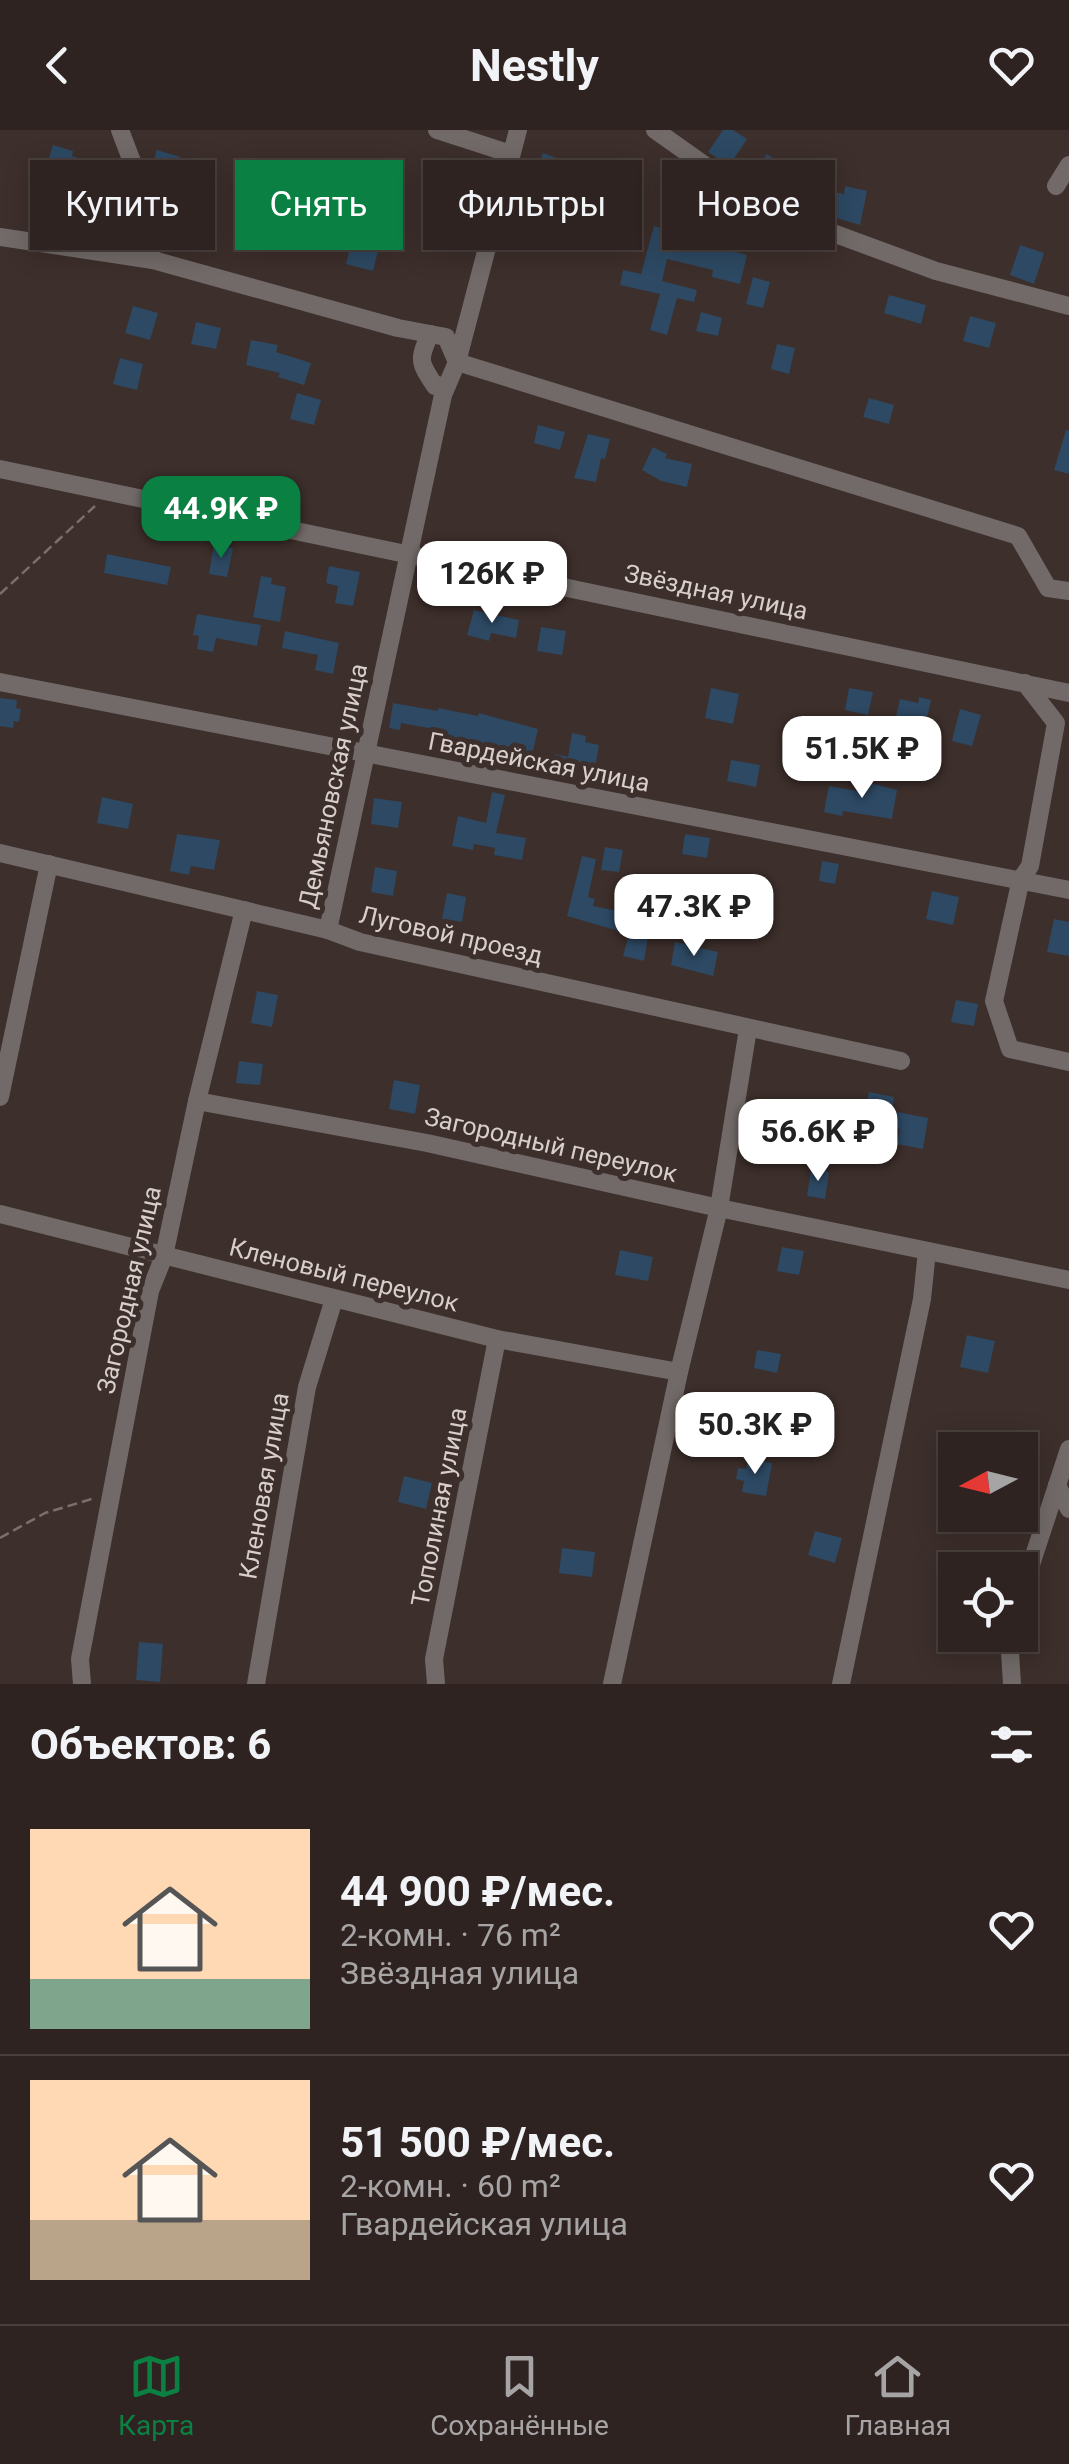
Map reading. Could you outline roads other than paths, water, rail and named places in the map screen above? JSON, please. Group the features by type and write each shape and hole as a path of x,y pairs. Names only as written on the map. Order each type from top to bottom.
{"street":[{"path":"120,130 150,210 144,236 152,260"},
{"path":"437,130 511,154"},
{"name":"Демьяновская улица","path":"328,930 448,385 458,362 518,130"},
{"path":"655,130 766,208 936,271 1069,306"},
{"path":"1056,186 1069,165"},
{"path":"3,238 152,260 446,336 458,362 1018,536 1048,588 1069,592"},
{"path":"430,334 420,355 421,365 434,386 448,385"},
{"name":"Звёздная улица","path":"0,469 1069,693"},
{"name":"Гвардейская улица","path":"0,682 1069,890"},
{"path":"1025,683 1056,723 1030,866 1021,880 994,1001 1010,1049 1069,1062"},
{"name":"Луговой проезд","path":"0,853 328,930 360,942 901,1061"},
{"path":"0,1097 49,864"},
{"name":"Загородная улица","path":"82,1684 80,1659 150,1290 164,1256 244,910"},
{"path":"612,1684 678,1372 719,1208 748,1029"},
{"name":"Загородный переулок","path":"197,1101 427,1142 719,1208 1069,1280"},
{"name":"Кленовый переулок","path":"0,1214 497,1339 678,1372"},
{"path":"841,1684 922,1299 927,1251"},
{"name":"Кленовая улица","path":"256,1684 308,1387 334,1299"},
{"name":"Тополиная улица","path":"436,1684 434,1659 497,1339"},
{"path":"1035,1552 1069,1449"},
{"path":"1057,1484 1069,1509"},
{"path":"1009,1652 1012,1684"}]}
